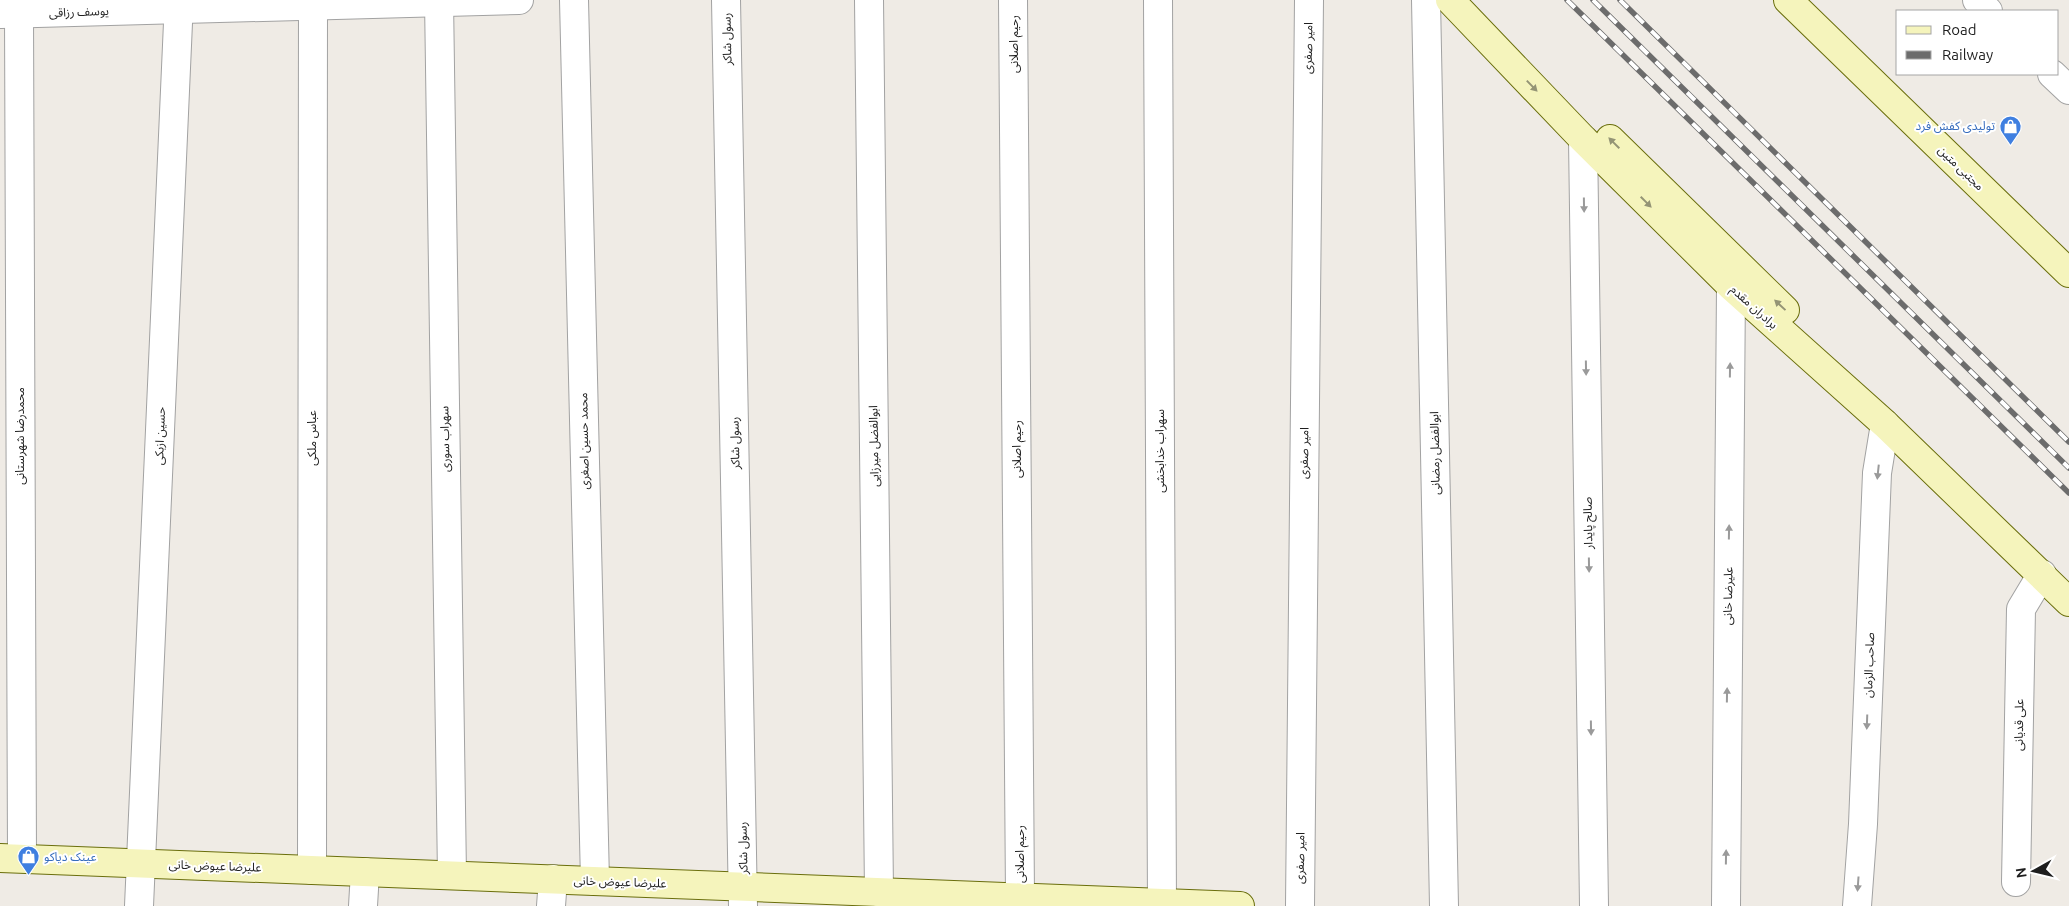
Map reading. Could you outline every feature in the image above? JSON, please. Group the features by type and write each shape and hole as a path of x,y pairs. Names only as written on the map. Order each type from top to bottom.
{"street":[{"name":"یوسف رزاقی","path":"9,14 50,7 519,0"},
{"name":"محمد حسین اصغری","path":"574,0 595,881"},
{"name":"رسول شاکر","path":"726,0 744,896"},
{"name":"ابوالفضل میرزایی","path":"869,0 879,892"},
{"name":"رحیم اصلانی","path":"1013,0 1020,898"},
{"name":"سهراب خدابخشی","path":"1158,0 1162,904"},
{"name":"امیر صفری","path":"1300,906 1309,0"},
{"name":"ابوالفضل رمضانی","path":"1426,0 1444,906"},
{"name":"برادران مقدم","path":"1450,0 1589,131 1736,277 2054,572 2069,602"},
{"name":"برادران مقدم","path":"1472,0 1589,131"},
{"name":"مجتبی متین","path":"1788,0 2069,273"},
{"path":"1977,0 1987,10"},
{"name":"سهراب سوری","path":"439,1 452,875"},
{"name":"عباس ملکی","path":"312,870 313,3"},
{"name":"حسین ازبکی","path":"140,906 179,5"},
{"name":"محمدرضا شهرستانی","path":"9,14 11,858"},
{"path":"2053,75 2069,90"},
{"name":"صالح پایدار","path":"1589,131 1594,906"},
{"name":"علیرضا خانی","path":"1726,906 1736,277"},
{"name":"صاحب الزمان","path":"1857,906 1863,824 1877,473 1889,418"},
{"name":"علی قدیانی","path":"2016,882 2021,609 2054,572"},
{"name":"علیرضا عیوض خانی","path":"11,858 595,881 744,896 879,892 956,901 1020,898 1240,906"},
{"path":"363,906 365,872"},
{"path":"551,906 553,879"}],"railway":[{"path":"1567,0 2069,493"},
{"path":"1593,0 2069,468"},
{"path":"1620,0 2069,442"}],"place":[{"name":"تولیدی کفش فرد","path":"2011,145"},
{"name":"عینک دیاکو","path":"28,876"}]}
